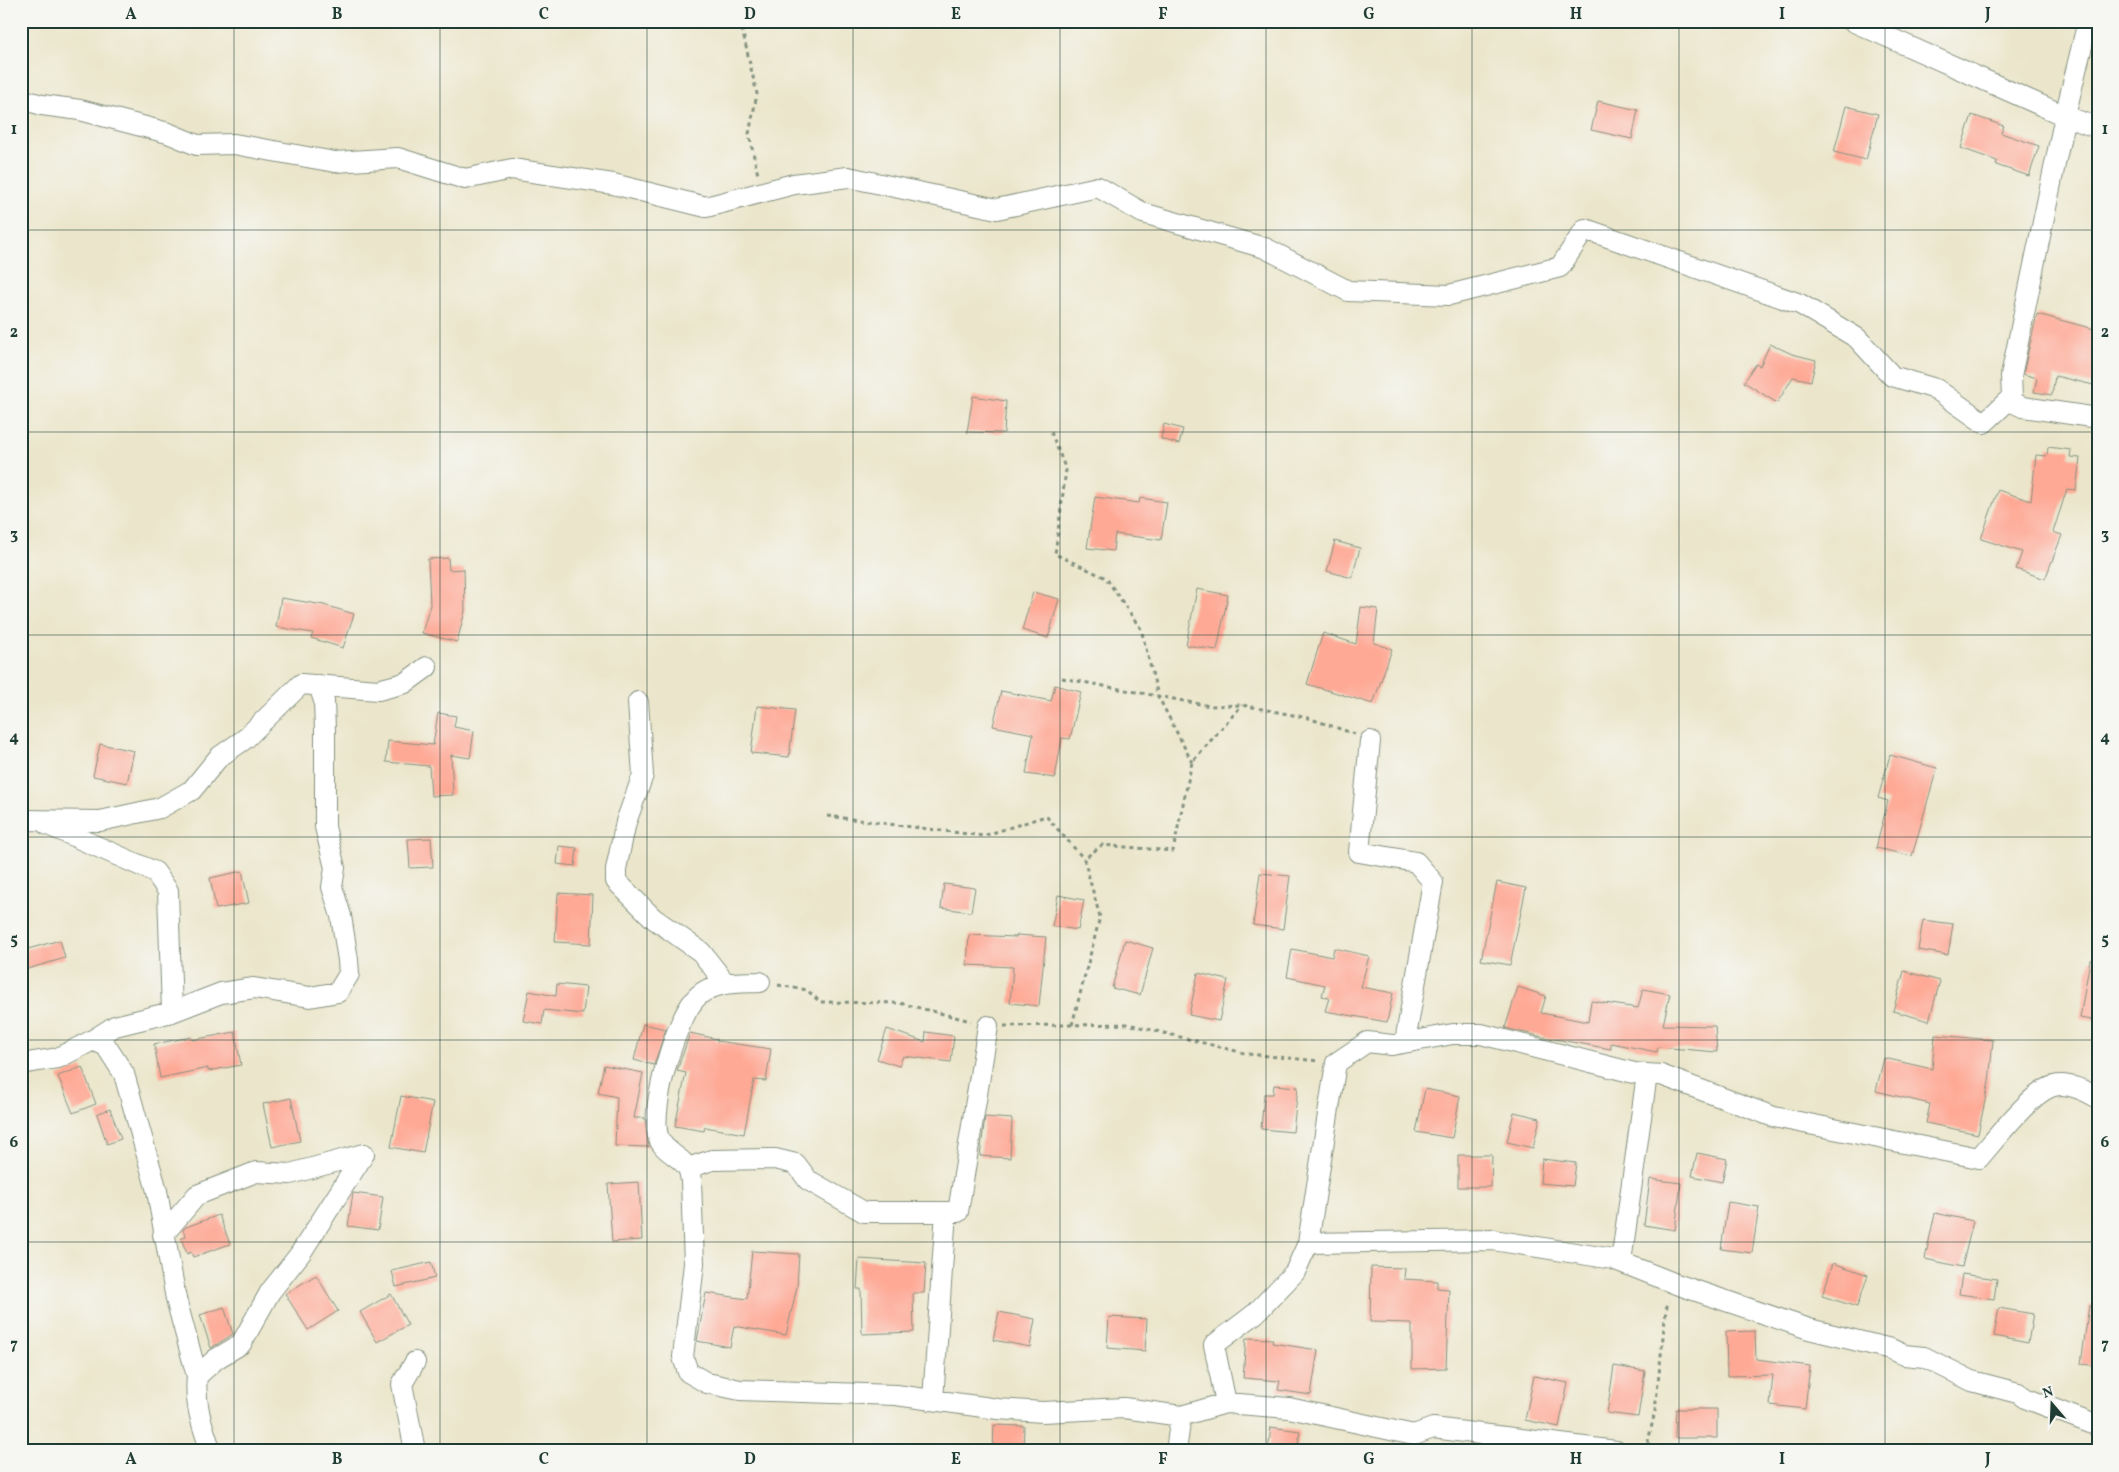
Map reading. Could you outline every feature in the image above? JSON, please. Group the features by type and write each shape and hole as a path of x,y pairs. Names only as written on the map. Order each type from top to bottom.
{"street":[{"path":"1852,21 2065,116 2098,128"},
{"path":"2088,21 2065,116 2011,376 2014,403 2023,407 2098,418"},
{"path":"21,99 98,114 168,132 198,145 234,144 335,162 398,158 465,179 512,169 614,184 706,207 794,184 848,177 997,209 1098,187 1143,213 1265,248 1348,291 1449,295 1560,267 1584,229 1800,304 1857,338 1892,376 1936,389 1984,423 2012,397"},
{"path":"21,820 42,822 100,821 160,808 192,790 219,757 245,739 301,684 378,690 405,683 427,667"},
{"path":"21,1064 58,1058 94,1040 115,1026 172,1012 221,993 254,988 310,997 328,996 338,992 348,974 341,916 332,887 335,868 325,827 324,701 318,685"},
{"path":"638,702 643,775 626,822 616,869 616,881 653,918 701,952 726,984"},
{"path":"1370,741 1359,852 1416,862 1434,882 1405,1042"},
{"path":"42,822 155,872 168,891 172,1012"},
{"path":"760,982 726,984 712,987 698,996 684,1017 660,1084 655,1108 658,1137 669,1153 688,1168 691,1180 694,1264 683,1357 688,1372 707,1383 740,1390 896,1395 998,1410 1044,1412 1124,1408 1181,1416 1226,1403 1289,1408 1414,1435 1433,1428 1616,1451"},
{"path":"688,1168 712,1160 775,1159 796,1164 808,1180 864,1212 958,1212 988,1026"},
{"path":"1226,1403 1214,1345 1256,1313 1295,1272 1308,1243 1336,1063 1368,1042 1392,1045 1453,1034 1481,1034 1634,1073 1662,1075 1774,1117 1979,1158 2039,1092 2055,1085 2078,1088 2098,1098"},
{"path":"94,1040 106,1046 124,1074 157,1191 163,1235 176,1299 197,1376 195,1388 200,1422 211,1451"},
{"path":"1621,1262 1647,1074"},
{"path":"163,1235 197,1195 256,1172 290,1174 364,1154 300,1254 270,1292 241,1344 216,1359 197,1376"},
{"path":"933,1400 946,1212"},
{"path":"1308,1243 1493,1240 1613,1259 1676,1284 1809,1329 1891,1349 1904,1355 1924,1357 1972,1381 2018,1393 2025,1398 2098,1426"},
{"path":"415,1362 402,1384 415,1451"},
{"path":"1176,1451 1181,1416"}],"path":[{"path":"740,21 757,94 749,134 761,192"},
{"path":"1051,432 1066,470 1055,554 1106,578 1141,629 1158,696 1192,762"},
{"path":"1062,678 1210,706 1242,705 1308,718 1364,737 1370,741"},
{"path":"1084,859 1102,845 1173,852 1192,762 1242,705"},
{"path":"827,816 983,836 1046,816 1084,859 1100,917 1072,1025"},
{"path":"760,982 807,990 820,1002 900,1003 988,1026 1128,1024 1248,1054 1336,1063"},
{"path":"1646,1451 1655,1411 1666,1309 1676,1284"}],"building":[{"path":"1598,101 1638,110 1632,139 1591,130"},
{"path":"1846,106 1878,114 1866,160 1834,152"},
{"path":"1972,115 2004,126 2001,133 2039,146 2029,176 1996,165 1997,161 1961,148"},
{"path":"2037,314 2098,330 2098,386 2055,376 2052,395 2034,392 2037,378 2023,374"},
{"path":"1770,344 1792,354 1816,360 1811,381 1793,377 1777,403 1744,382 1756,364 1760,366"},
{"path":"973,396 1006,401 1004,433 967,432"},
{"path":"1164,424 1183,429 1179,444 1161,439"},
{"path":"2048,447 2071,450 2070,457 2080,458 2076,490 2067,489 2053,532 2062,535 2045,579 2016,569 2022,552 1981,539 1998,490 2031,501 2036,455 2047,456"},
{"path":"1095,497 1139,503 1140,498 1167,502 1161,540 1115,534 1113,551 1087,548"},
{"path":"1335,541 1360,548 1352,578 1327,571"},
{"path":"448,558 449,570 464,569 465,611 457,642 422,633 430,605 428,559"},
{"path":"1197,589 1228,595 1217,650 1186,645"},
{"path":"1033,592 1059,599 1048,638 1022,630"},
{"path":"281,598 324,605 354,614 343,648 311,638 313,633 276,627"},
{"path":"1361,607 1378,609 1374,643 1392,649 1373,704 1307,684 1323,633 1356,644"},
{"path":"1055,685 1081,692 1070,739 1062,738 1055,778 1026,774 1033,734 993,726 1001,691 1051,701"},
{"path":"757,706 795,710 789,757 751,753"},
{"path":"438,713 456,716 454,727 474,731 470,758 451,755 453,795 431,796 429,766 386,762 388,741 433,745"},
{"path":"100,744 134,751 127,783 93,776"},
{"path":"1890,755 1937,768 1912,856 1876,848 1888,801 1878,798"},
{"path":"431,838 433,867 410,868 408,839"},
{"path":"559,846 577,848 575,866 557,864"},
{"path":"242,871 249,903 216,909 210,878"},
{"path":"1260,873 1290,876 1283,929 1253,925"},
{"path":"1497,882 1526,888 1510,965 1481,960"},
{"path":"944,884 975,888 971,912 941,908"},
{"path":"558,893 593,895 591,944 555,942"},
{"path":"1058,895 1084,900 1078,930 1052,926"},
{"path":"1923,920 1953,924 1948,955 1918,950"},
{"path":"969,935 1046,937 1039,1006 1010,1003 1013,967 967,965"},
{"path":"60,940 65,958 24,970 21,951"},
{"path":"1125,940 1153,948 1140,995 1112,988"},
{"path":"1334,948 1369,956 1361,987 1393,993 1387,1022 1325,1011 1329,998 1322,996 1325,985 1287,977 1292,949 1332,957"},
{"path":"2090,960 2098,960 2098,1021 2080,1018"},
{"path":"1904,971 1940,981 1929,1021 1893,1011"},
{"path":"1198,973 1228,980 1219,1021 1189,1015"},
{"path":"557,984 586,987 583,1014 544,1010 542,1024 523,1021 529,991 556,996"},
{"path":"1518,987 1546,996 1541,1013 1588,1022 1591,1001 1638,1008 1643,989 1670,994 1663,1025 1715,1026 1717,1052 1658,1047 1657,1052 1611,1043 1611,1049 1505,1028"},
{"path":"643,1024 666,1029 654,1065 634,1060"},
{"path":"887,1029 925,1042 926,1032 954,1036 951,1062 903,1056 899,1066 877,1059"},
{"path":"235,1032 241,1065 208,1071 208,1068 160,1078 154,1044 191,1037 192,1040"},
{"path":"690,1033 717,1039 717,1041 771,1049 766,1081 754,1080 744,1134 705,1127 704,1131 675,1126 686,1073 677,1071"},
{"path":"1935,1035 1993,1040 1989,1082 1978,1134 1926,1123 1930,1104 1876,1091 1884,1058 1932,1069"},
{"path":"604,1065 643,1073 634,1118 645,1118 649,1147 615,1146 617,1097 598,1093"},
{"path":"82,1067 96,1104 73,1113 58,1076"},
{"path":"1274,1085 1298,1087 1293,1132 1261,1129 1264,1094 1273,1094"},
{"path":"1425,1089 1460,1096 1452,1138 1416,1132"},
{"path":"401,1096 433,1102 423,1153 391,1147"},
{"path":"291,1098 300,1141 272,1147 263,1104"},
{"path":"110,1109 121,1139 107,1144 97,1114"},
{"path":"1514,1112 1540,1118 1533,1148 1507,1142"},
{"path":"985,1117 1012,1119 1010,1158 980,1156"},
{"path":"1697,1153 1727,1159 1722,1182 1692,1176"},
{"path":"1458,1155 1492,1155 1491,1187 1458,1187"},
{"path":"1542,1159 1576,1163 1573,1186 1540,1183"},
{"path":"1650,1179 1681,1183 1675,1230 1644,1225"},
{"path":"639,1182 642,1240 612,1242 608,1184"},
{"path":"353,1193 383,1197 378,1230 348,1226"},
{"path":"1728,1202 1759,1207 1752,1253 1721,1249"},
{"path":"1935,1213 1973,1221 1962,1267 1925,1259"},
{"path":"219,1215 230,1244 193,1257 191,1252 187,1254 181,1238 186,1236 183,1230 186,1227"},
{"path":"752,1251 799,1254 797,1287 786,1335 734,1326 730,1347 697,1341 706,1293 747,1299"},
{"path":"859,1259 926,1263 924,1293 913,1293 914,1332 862,1334 861,1289 857,1289"},
{"path":"431,1262 435,1278 396,1287 392,1271"},
{"path":"1833,1263 1868,1275 1857,1307 1822,1296"},
{"path":"1371,1267 1405,1268 1404,1279 1437,1281 1437,1288 1449,1289 1446,1368 1412,1369 1412,1323 1370,1322"},
{"path":"1962,1274 1997,1279 1994,1299 1959,1294"},
{"path":"316,1275 338,1311 308,1330 285,1294"},
{"path":"391,1294 408,1325 377,1342 360,1312"},
{"path":"2089,1305 2098,1305 2098,1366 2081,1364"},
{"path":"224,1307 233,1334 211,1348 200,1315"},
{"path":"1999,1308 2033,1314 2028,1343 1994,1336"},
{"path":"999,1312 1035,1319 1030,1347 993,1340"},
{"path":"1109,1317 1147,1319 1145,1351 1107,1348"},
{"path":"1755,1331 1756,1359 1810,1366 1805,1409 1770,1405 1773,1375 1727,1376 1726,1332"},
{"path":"1246,1338 1273,1339 1272,1343 1318,1350 1311,1395 1278,1390 1280,1381 1243,1378"},
{"path":"1614,1366 1645,1371 1638,1417 1607,1413"},
{"path":"1534,1376 1568,1383 1559,1427 1525,1420"},
{"path":"1676,1409 1717,1409 1717,1438 1675,1438"},
{"path":"994,1425 1024,1426 1023,1451 993,1451"},
{"path":"1271,1427 1300,1431 1297,1451 1268,1451"}]}
